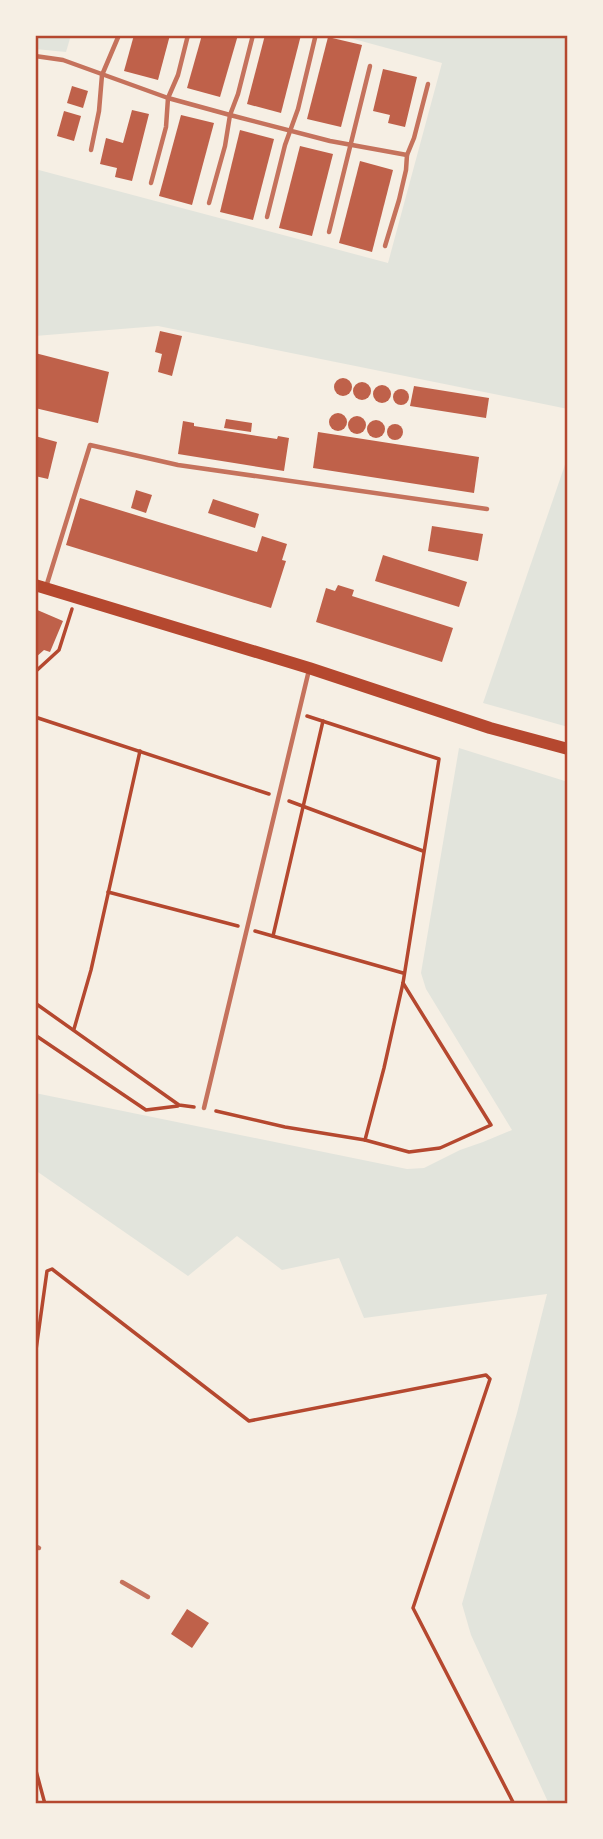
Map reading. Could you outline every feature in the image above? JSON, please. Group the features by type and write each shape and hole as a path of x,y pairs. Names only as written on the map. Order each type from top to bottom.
{"main road":[{"path":"40,586 309,668 490,728 568,749"}],"lane":[{"path":"91,150 99,111 102,75 119,35"},
{"path":"151,183 166,127 168,98 178,75 188,35"},
{"path":"209,203 253,35"},
{"path":"267,217 290,131 299,109 316,38"},
{"path":"35,56 63,61 168,98 290,131 407,155"},
{"path":"329,232 370,66"},
{"path":"385,246 428,84"},
{"path":"40,586 90,445 178,465 487,509"},
{"path":"204,1108 309,668"},
{"path":"122,1582 148,1597"}],"path":[{"path":"35,672 59,650 76,596"},
{"path":"298,714 439,759 403,983 365,1140"},
{"path":"35,717 278,797 424,851"},
{"path":"272,936 323,721"},
{"path":"74,1029 90,970 139,751"},
{"path":"35,1035 146,1110 179,1105 204,1108 285,1127 365,1140 410,1152 440,1149 491,1125 403,983"},
{"path":"35,1003 179,1105"},
{"path":"35,1357 47,1271 52,1269 249,1420 486,1375 490,1380 413,1608 514,1804"},
{"path":"35,1767 45,1804"}],"shaded area":[{"path":"35,35 71,35 66,52 35,49"},
{"path":"339,35 568,35 568,409 158,326 35,336 35,169 388,263 442,63"},
{"path":"568,456 568,727 483,703"},
{"path":"459,748 568,782 568,1804 549,1804 471,1635 462,1604 517,1413 547,1294 364,1318 339,1258 282,1270 237,1236 188,1276 35,1170 35,1093 407,1169 424,1168 460,1150 512,1130 426,989 421,973"}],"building":[{"path":"134,35 170,35 158,80 124,71"},
{"path":"202,35 238,35 220,97 187,88"},
{"path":"265,35 301,35 281,113 247,104"},
{"path":"328,37 362,45 341,127 307,119"},
{"path":"383,69 417,77 405,127 388,123 390,115 373,111"},
{"path":"72,86 88,91 83,108 67,103"},
{"path":"132,110 149,114 132,181 115,177 117,168 100,164 106,138 123,143"},
{"path":"64,111 81,116 74,141 57,136"},
{"path":"181,115 214,123 192,205 159,196"},
{"path":"240,130 274,139 253,220 220,212"},
{"path":"300,146 333,154 312,236 279,228"},
{"path":"360,161 393,170 372,252 339,243"},
{"path":"160,331 182,336 172,376 158,372 162,354 155,352"},
{"path":"35,353 109,372 98,423 35,408"},
{"path":"343,378 349,381 352,387 349,393 343,396 337,393 334,387 337,381"},
{"path":"362,382 368,385 371,391 368,397 362,400 356,397 353,391 356,385"},
{"path":"382,385 388,388 391,394 388,400 382,403 376,400 373,394 376,388"},
{"path":"414,386 489,398 486,418 410,406"},
{"path":"398,389 404,389 409,397 407,403 398,405 393,400 393,394"},
{"path":"338,413 344,416 347,422 344,428 338,431 332,428 329,422 332,416"},
{"path":"357,416 363,419 366,425 363,431 357,434 351,431 348,425 351,419"},
{"path":"226,419 252,423 251,432 224,428"},
{"path":"376,420 382,423 385,429 382,435 376,438 370,435 367,429 370,423"},
{"path":"183,421 194,423 194,426 277,439 278,436 289,438 284,471 178,454"},
{"path":"392,424 398,424 403,432 401,438 392,440 387,435 387,429"},
{"path":"318,432 479,457 474,493 313,468"},
{"path":"35,436 57,442 48,479 35,476"},
{"path":"136,490 152,495 146,513 131,508"},
{"path":"80,498 257,552 262,536 287,544 282,560 286,561 271,608 66,545"},
{"path":"213,499 259,514 255,528 208,513"},
{"path":"432,526 483,534 478,561 428,551"},
{"path":"383,555 467,582 459,607 375,581"},
{"path":"338,585 354,590 352,596 453,628 442,662 316,622 326,588 335,591"},
{"path":"35,609 63,621 50,652 44,650 35,658"},
{"path":"187,1609 209,1623 192,1648 171,1634"}]}
